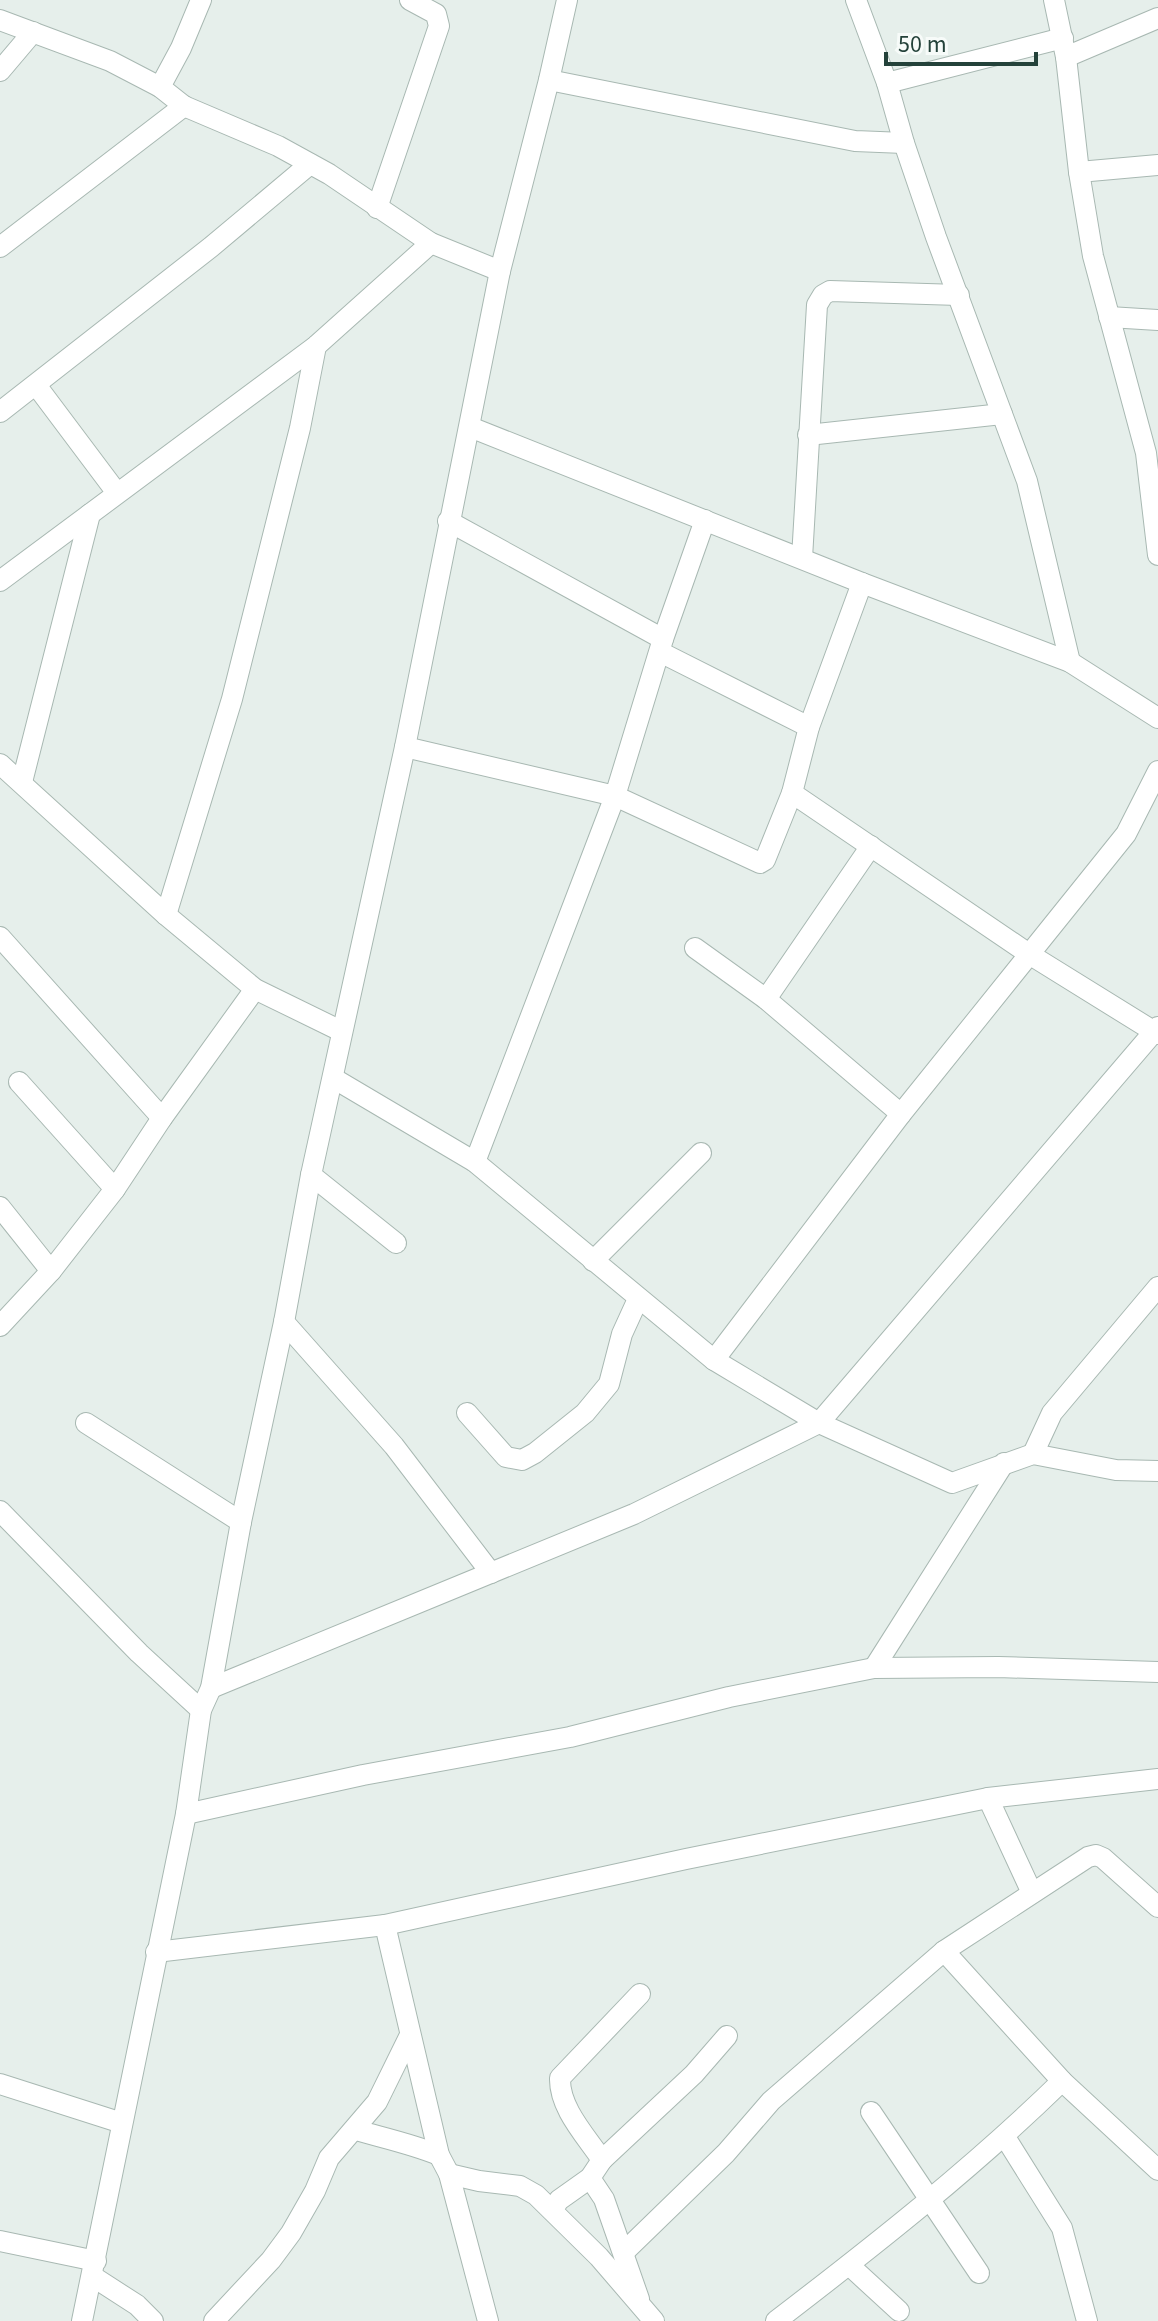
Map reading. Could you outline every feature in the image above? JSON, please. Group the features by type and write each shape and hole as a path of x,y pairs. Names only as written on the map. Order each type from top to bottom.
{"street":[{"path":"160,87 201,0"},
{"path":"377,208 439,26 436,14 410,0"},
{"path":"82,2321 186,1814 201,1710 211,1688 241,1522 341,1031 405,747 500,271 567,0"},
{"path":"856,0 887,83 904,143 1027,481 1070,662"},
{"path":"1054,0 1065,48 1079,172 1093,256 1109,317 1152,446 1158,555"},
{"path":"887,83 1065,48 1158,18"},
{"path":"0,20 110,61 160,87 184,106 278,146 310,164 431,243 500,271"},
{"path":"0,71 33,32"},
{"path":"549,80 855,141 904,143"},
{"path":"0,247 184,106"},
{"path":"0,412 211,247 310,164"},
{"path":"1079,172 1158,165"},
{"path":"0,581 316,346 431,243"},
{"path":"802,558 817,305 823,295 830,291 959,295"},
{"path":"1109,317 1158,320"},
{"path":"166,915 232,699 300,428 316,346"},
{"path":"36,385 117,493"},
{"path":"808,435 1002,414"},
{"path":"470,427 1070,662 1158,718"},
{"path":"22,782 90,514"},
{"path":"475,1162 615,796 705,520"},
{"path":"448,521 662,646 809,727"},
{"path":"405,747 615,796 760,863 765,860 792,793 809,727 862,583"},
{"path":"0,764 166,915 255,989 341,1031"},
{"path":"714,1360 901,1114 1126,834 1158,771"},
{"path":"211,1688 634,1514 819,1423 1157,1031 1029,954 792,793"},
{"path":"766,999 871,846"},
{"path":"0,937 162,1118"},
{"path":"695,948 766,999 901,1114"},
{"path":"0,1326 51,1271 115,1189 255,989"},
{"path":"333,1078 475,1162 714,1360 819,1423 952,1483 1033,1454 1116,1470 1158,1471"},
{"path":"19,1082 115,1189"},
{"path":"593,1261 701,1153"},
{"path":"311,1175 396,1243"},
{"path":"0,1207 51,1271"},
{"path":"1033,1454 1052,1413 1158,1287"},
{"path":"467,1413 506,1457 522,1460 535,1453 585,1413 609,1384 622,1334 638,1299"},
{"path":"284,1322 394,1446 491,1573"},
{"path":"86,1423 241,1522"},
{"path":"874,1668 1004,1463"},
{"path":"0,1511 139,1653 201,1710"},
{"path":"186,1814 363,1775 570,1737 729,1697 874,1668 998,1667 1158,1672"},
{"path":"156,1952 385,1925 686,1859 988,1798 1158,1779"},
{"path":"988,1798 1032,1893"},
{"path":"624,2252 726,2153 771,2101 944,1951 1032,1893 1096,1855 1158,1907"},
{"path":"385,1925 439,2155 449,2174 488,2321"},
{"path":"944,1951 1062,2081 1158,2170"},
{"path":"602,2160 565,2104 559,2089 560,2078 640,1994"},
{"path":"214,2321 271,2260 291,2233 315,2191 329,2158 377,2102 410,2035"},
{"path":"553,2209 559,2200 590,2178 602,2160 694,2074 727,2036"},
{"path":"776,2321 1005,2137 1062,2081"},
{"path":"0,2084 122,2123"},
{"path":"871,2112 979,2273"},
{"path":"356,2130 412,2144 439,2155"},
{"path":"1005,2137 1062,2228 1087,2321"},
{"path":"449,2174 520,2186 553,2209 654,2321"},
{"path":"590,2178 604,2199 640,2302"},
{"path":"0,2241 94,2268 153,2321"},
{"path":"849,2265 899,2311"}]}
